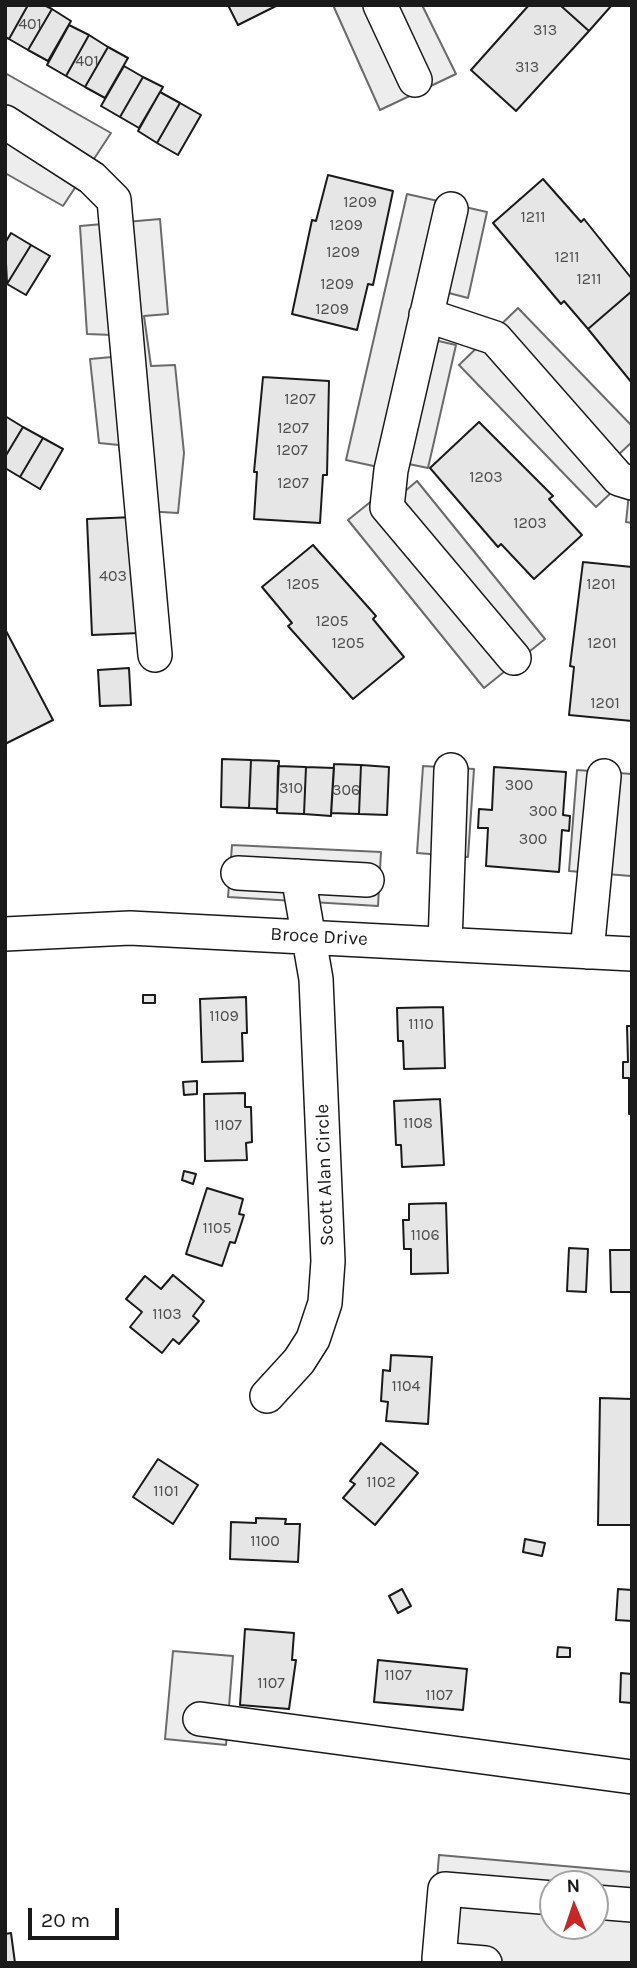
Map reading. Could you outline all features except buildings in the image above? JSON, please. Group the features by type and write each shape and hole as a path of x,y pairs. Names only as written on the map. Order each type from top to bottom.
{"street":[{"path":"380,5 415,79"},
{"path":"5,122 92,178 114,200 155,655"},
{"path":"451,209 391,470 387,507 513,658"},
{"path":"426,314 495,338 619,479 632,483"},
{"path":"445,944 451,770"},
{"path":"587,952 604,776"},
{"path":"238,873 367,880"},
{"name":"Scott Alan Circle","path":"267,1396 299,1361 313,1339 325,1303 327,1213 316,979 298,876"},
{"name":"Broce Drive","path":"5,934 130,928 632,954"},
{"path":"200,1719 632,1777"},
{"path":"485,1963 439,1959 445,1889 539,1897"},
{"path":"609,1903 632,1905"}],"shaded area":[{"path":"333,5 422,5 456,74 380,110"},
{"path":"5,73 111,133 63,206 5,173"},
{"path":"407,194 487,212 468,298 445,292 434,340 456,345 428,468 404,463 401,472 346,460"},
{"path":"160,219 168,314 144,316 151,366 175,365 184,453 178,513 128,510 119,445 99,443 90,359 112,357 113,335 87,334 80,226"},
{"path":"518,308 632,426 632,442 617,456 632,472 632,523 626,522 631,474 596,507 459,365"},
{"path":"417,481 545,639 484,688 348,520 389,487 398,497"},
{"path":"423,766 474,769 468,857 417,853"},
{"path":"577,770 632,774 631,876 569,871"},
{"path":"232,845 381,852 378,906 228,897"},
{"path":"173,1651 233,1656 226,1745 165,1739"},
{"path":"439,1855 632,1872 632,1963 430,1963"}]}
